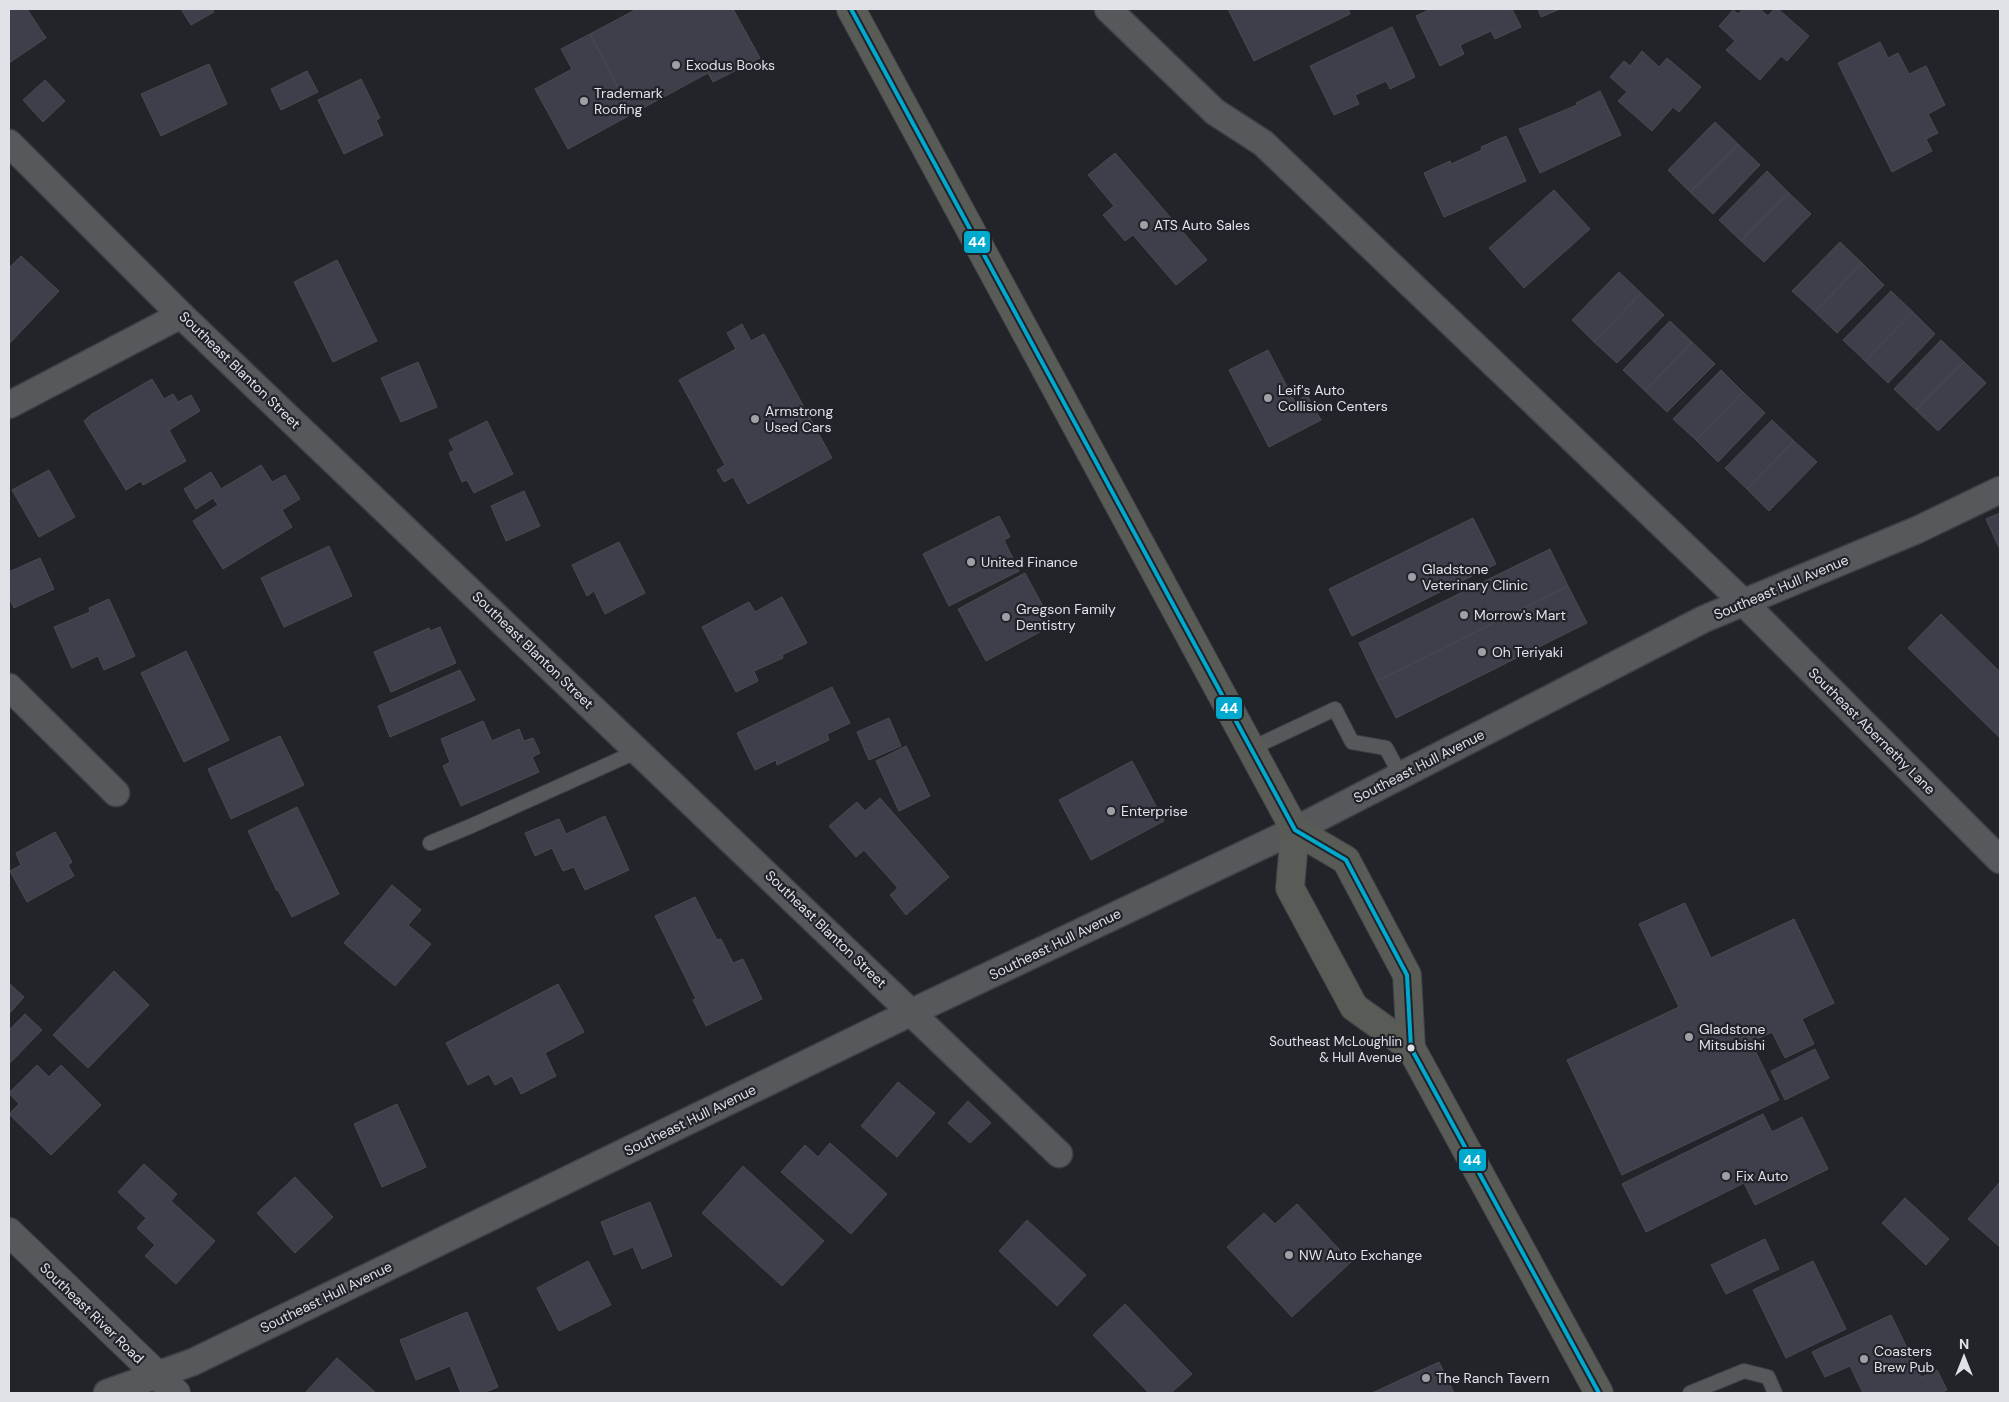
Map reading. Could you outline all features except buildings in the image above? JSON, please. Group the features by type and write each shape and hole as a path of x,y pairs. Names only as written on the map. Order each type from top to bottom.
{"main road":[{"path":"851,9 1295,830 1346,860 1407,975 1411,1048 1599,1393"},
{"path":"1295,830 1290,888 1354,1007 1411,1048"}],"street":[{"name":"Southeast Abernethy Lane","path":"1108,9 1215,112 1264,143 1744,602 2000,860"},
{"name":"Southeast Blanton Street","path":"9,143 181,315 1059,1154"},
{"path":"9,405 181,315"},
{"name":"Southeast Hull Avenue","path":"107,1393 167,1384 193,1362 912,1012 1295,830 1704,619 1917,530 2000,490"},
{"path":"9,687 116,793"},
{"name":"Southeast River Road","path":"9,1232 167,1384"}],"lane":[{"path":"1250,749 1335,709 1352,742 1386,748 1401,776"},
{"path":"430,843 638,751"},
{"path":"1690,1393 1744,1371 1768,1377 1775,1393"}],"transit line":[{"name":"44","path":"851,9 1295,830 1346,860 1407,975 1411,1048 1599,1393"}],"place":[{"name":"Exodus Books","path":"676,65"},
{"name":"Trademark Roofing","path":"584,101"},
{"name":"ATS Auto Sales","path":"1144,225"},
{"name":"Leif's Auto Collision Centers","path":"1268,398"},
{"name":"Armstrong Used Cars","path":"755,419"},
{"name":"United Finance","path":"971,562"},
{"name":"Gladstone Veterinary Clinic","path":"1412,577"},
{"name":"Morrow's Mart","path":"1464,615"},
{"name":"Gregson Family Dentistry","path":"1006,617"},
{"name":"Oh Teriyaki","path":"1482,652"},
{"name":"Enterprise","path":"1111,811"},
{"name":"Gladstone Mitsubishi","path":"1689,1037"},
{"name":"Southeast McLoughlin & Hull Avenue","path":"1411,1048"},
{"name":"Fix Auto","path":"1726,1176"},
{"name":"NW Auto Exchange","path":"1289,1255"},
{"name":"Coasters Brew Pub","path":"1864,1359"},
{"name":"The Ranch Tavern","path":"1426,1378"}]}
